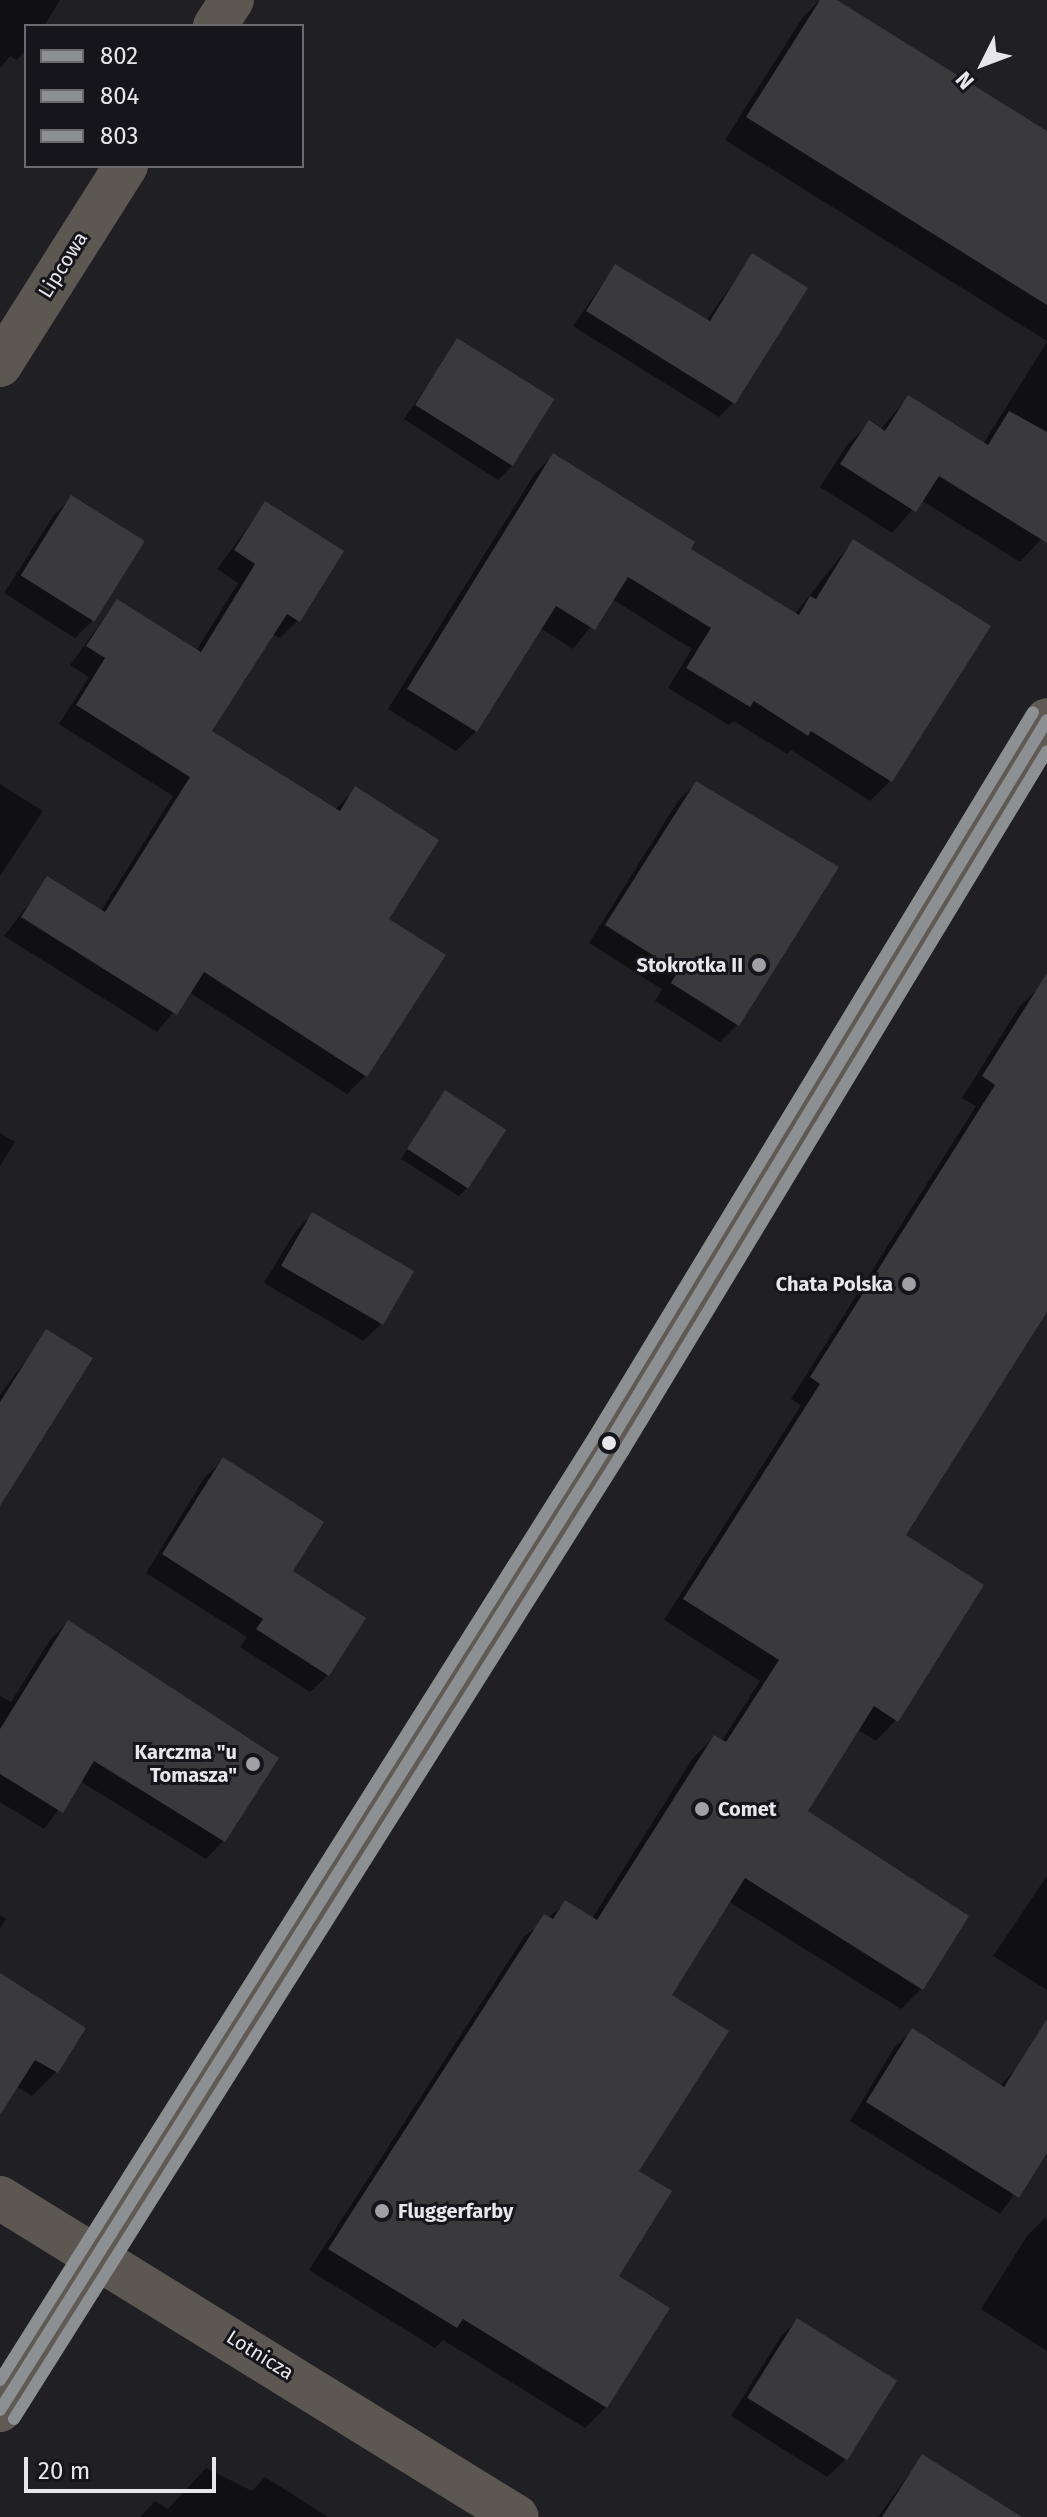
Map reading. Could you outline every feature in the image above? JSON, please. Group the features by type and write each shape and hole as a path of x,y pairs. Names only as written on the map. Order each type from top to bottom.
{"street":[{"path":"216,24 232,0"},
{"name":"Lipcowa","path":"0,365 125,168"},
{"path":"0,2410 609,1443 1047,720"},
{"name":"Lotnicza","path":"0,2198 95,2258 165,2295 517,2517"}],"building":[{"path":"820,0 837,0 1047,131 1047,305 746,117"},
{"path":"752,253 808,288 735,404 586,311 615,264 710,321"},
{"path":"457,338 555,399 513,466 415,405"},
{"path":"908,395 988,445 1009,411 1047,432 1047,543 939,476 916,512 840,464 869,420 885,431"},
{"path":"553,453 695,542 691,549 799,615 810,596 816,599 853,539 991,626 892,782 811,731 808,736 754,701 750,707 686,668 711,628 628,577 595,630 556,606 477,732 407,689"},
{"path":"71,495 145,541 94,622 21,576"},
{"path":"265,501 344,551 300,622 287,614 212,731 340,811 355,786 439,840 389,919 446,955 367,1077 204,972 177,1015 21,917 47,876 105,912 190,777 76,705 105,658 86,646 117,599 201,652 255,564 234,550"},
{"path":"696,781 839,867 739,1026 671,983 678,971 605,925"},
{"path":"1047,973 1047,1312 906,1535 984,1585 898,1722 874,1706 808,1811 969,1916 923,1990 745,1878 672,1995 729,2031 639,2171 672,2191 619,2276 670,2308 607,2408 463,2319 457,2328 328,2249 544,1914 553,1919 565,1900 597,1920 714,1735 726,1742 779,1660 683,1599 820,1384 810,1377 995,1085 982,1076"},
{"path":"445,1090 506,1130 468,1188 407,1149"},
{"path":"312,1212 414,1271 383,1325 281,1266"},
{"path":"46,1329 93,1358 0,1506 0,1402"},
{"path":"223,1457 324,1522 293,1571 366,1618 329,1676 256,1629 263,1619 162,1554"},
{"path":"68,1620 279,1758 225,1842 94,1761 63,1813 0,1774 0,1729"},
{"path":"0,1973 86,2028 58,2073 35,2060 0,2115"},
{"path":"1047,2019 1047,2153 1019,2198 866,2102 912,2028 1004,2087"},
{"path":"797,2318 897,2381 847,2460 747,2398"},
{"path":"922,2454 1022,2517 882,2517"}],"transit line":[{"name":"803","path":"0,2380 595,1435 1033,712"},
{"name":"802","path":"0,2410 609,1443 1047,720"},
{"name":"804","path":"14,2419 623,1452 1047,751"}],"place":[{"name":"Stokrotka II","path":"759,965"},
{"name":"Chata Polska","path":"909,1284"},
{"name":"Karczma \"u Tomasza\"","path":"253,1764"},
{"name":"Comet","path":"702,1809"},
{"name":"Fluggerfarby","path":"382,2211"}]}
